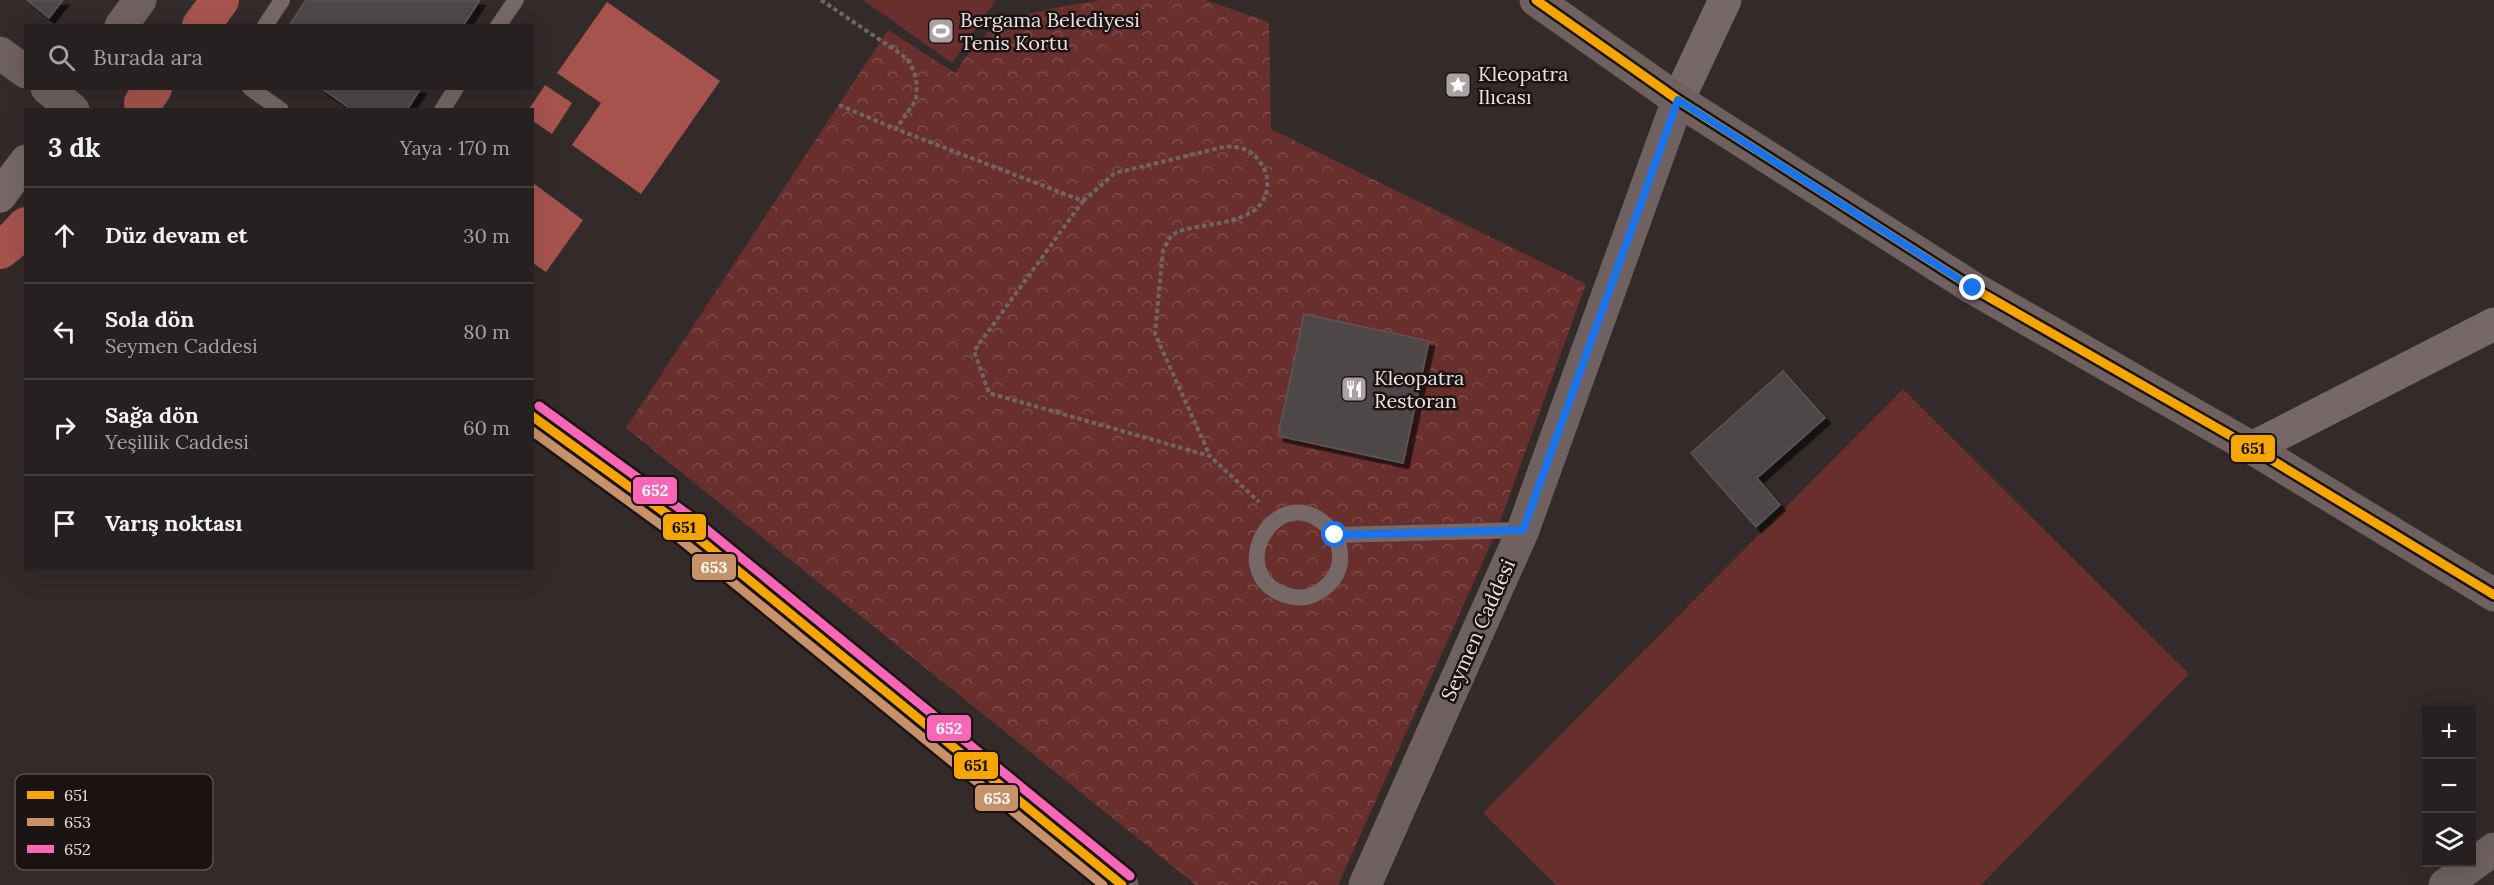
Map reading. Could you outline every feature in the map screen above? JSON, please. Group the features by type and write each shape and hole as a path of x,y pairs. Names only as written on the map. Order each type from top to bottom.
{"main road":[{"path":"122,24 140,0"},
{"path":"1536,0 1678,100 1973,288 2252,448 2494,596"},
{"path":"0,53 24,71"},
{"name":"Seymen Caddesi","path":"1365,885 1523,530 1678,100"},
{"path":"534,417 682,525 1122,885"},
{"path":"2445,885 2494,849"}],"street":[{"path":"1678,100 1725,0"},
{"path":"0,196 24,164"},
{"path":"2252,448 2494,324"}],"lane":[{"path":"266,24 282,0"},
{"path":"499,24 516,0"},
{"path":"253,90 278,108"},
{"path":"443,108 455,90"},
{"path":"1302,513 1315,516 1326,523 1335,535 1340,549 1340,563 1325,588 1312,595 1298,598 1284,595 1271,587 1263,577 1257,558 1259,539 1266,528 1277,519 1289,514 1302,513"},
{"path":"1335,535 1523,530"}],"path":[{"path":"821,0 895,50 906,59 914,71 918,85 915,100 896,129"},
{"path":"830,6 834,0"},
{"path":"839,105 1083,201"},
{"path":"1210,456 989,393 974,351 1083,201 1115,173 1224,147 1236,147 1248,150 1265,168 1267,191 1254,211 1244,217 1177,232 1170,236 1163,250 1155,334 1210,456 1277,519"}],"green space":[{"name":"Bergama Belediyesi Tenis Kortu","path":"863,0 996,0 952,63"},
{"path":"1100,0 1205,0 1269,22 1271,129 1586,284 1497,530 1338,885 1196,885 626,428 888,30 955,73 984,36 996,27 1039,11"},
{"path":"1903,389 2189,674 1981,885 1556,885 1483,813"}],"shaded area":[{"path":"607,2 720,81 641,194 572,145 601,103 557,73"},
{"path":"545,85 572,103 552,134 534,122 534,108 530,108"},
{"path":"534,184 583,220 546,272 534,264"}],"building":[{"path":"27,0 63,0 49,18"},
{"path":"306,0 480,0 464,24 290,24"},
{"path":"324,90 420,90 408,108 349,108"},
{"name":"Kleopatra Restoran","path":"1304,314 1429,341 1403,463 1278,436"},
{"path":"1783,371 1825,418 1757,478 1780,505 1756,527 1691,453"}],"waterway":[{"path":"202,24 220,0"},
{"path":"143,103 152,90"},
{"path":"0,250 24,228"}],"transit line":[{"name":"651","path":"1536,0 1678,100 1973,288 2252,448 2494,595"},
{"name":"652","path":"539,406 690,516 1130,876"},
{"name":"651","path":"534,417 682,525 1122,885"},
{"name":"653","path":"534,432 675,535 1103,885"}],"place":[{"name":"Bergama Belediyesi Tenis Kortu","path":"941,31"},
{"name":"Kleopatra Ilıcası","path":"1458,85"},
{"name":"Kleopatra Restoran","path":"1354,389"}],"route":[{"path":"1335,535 1523,530 1678,100 1973,288"}]}
